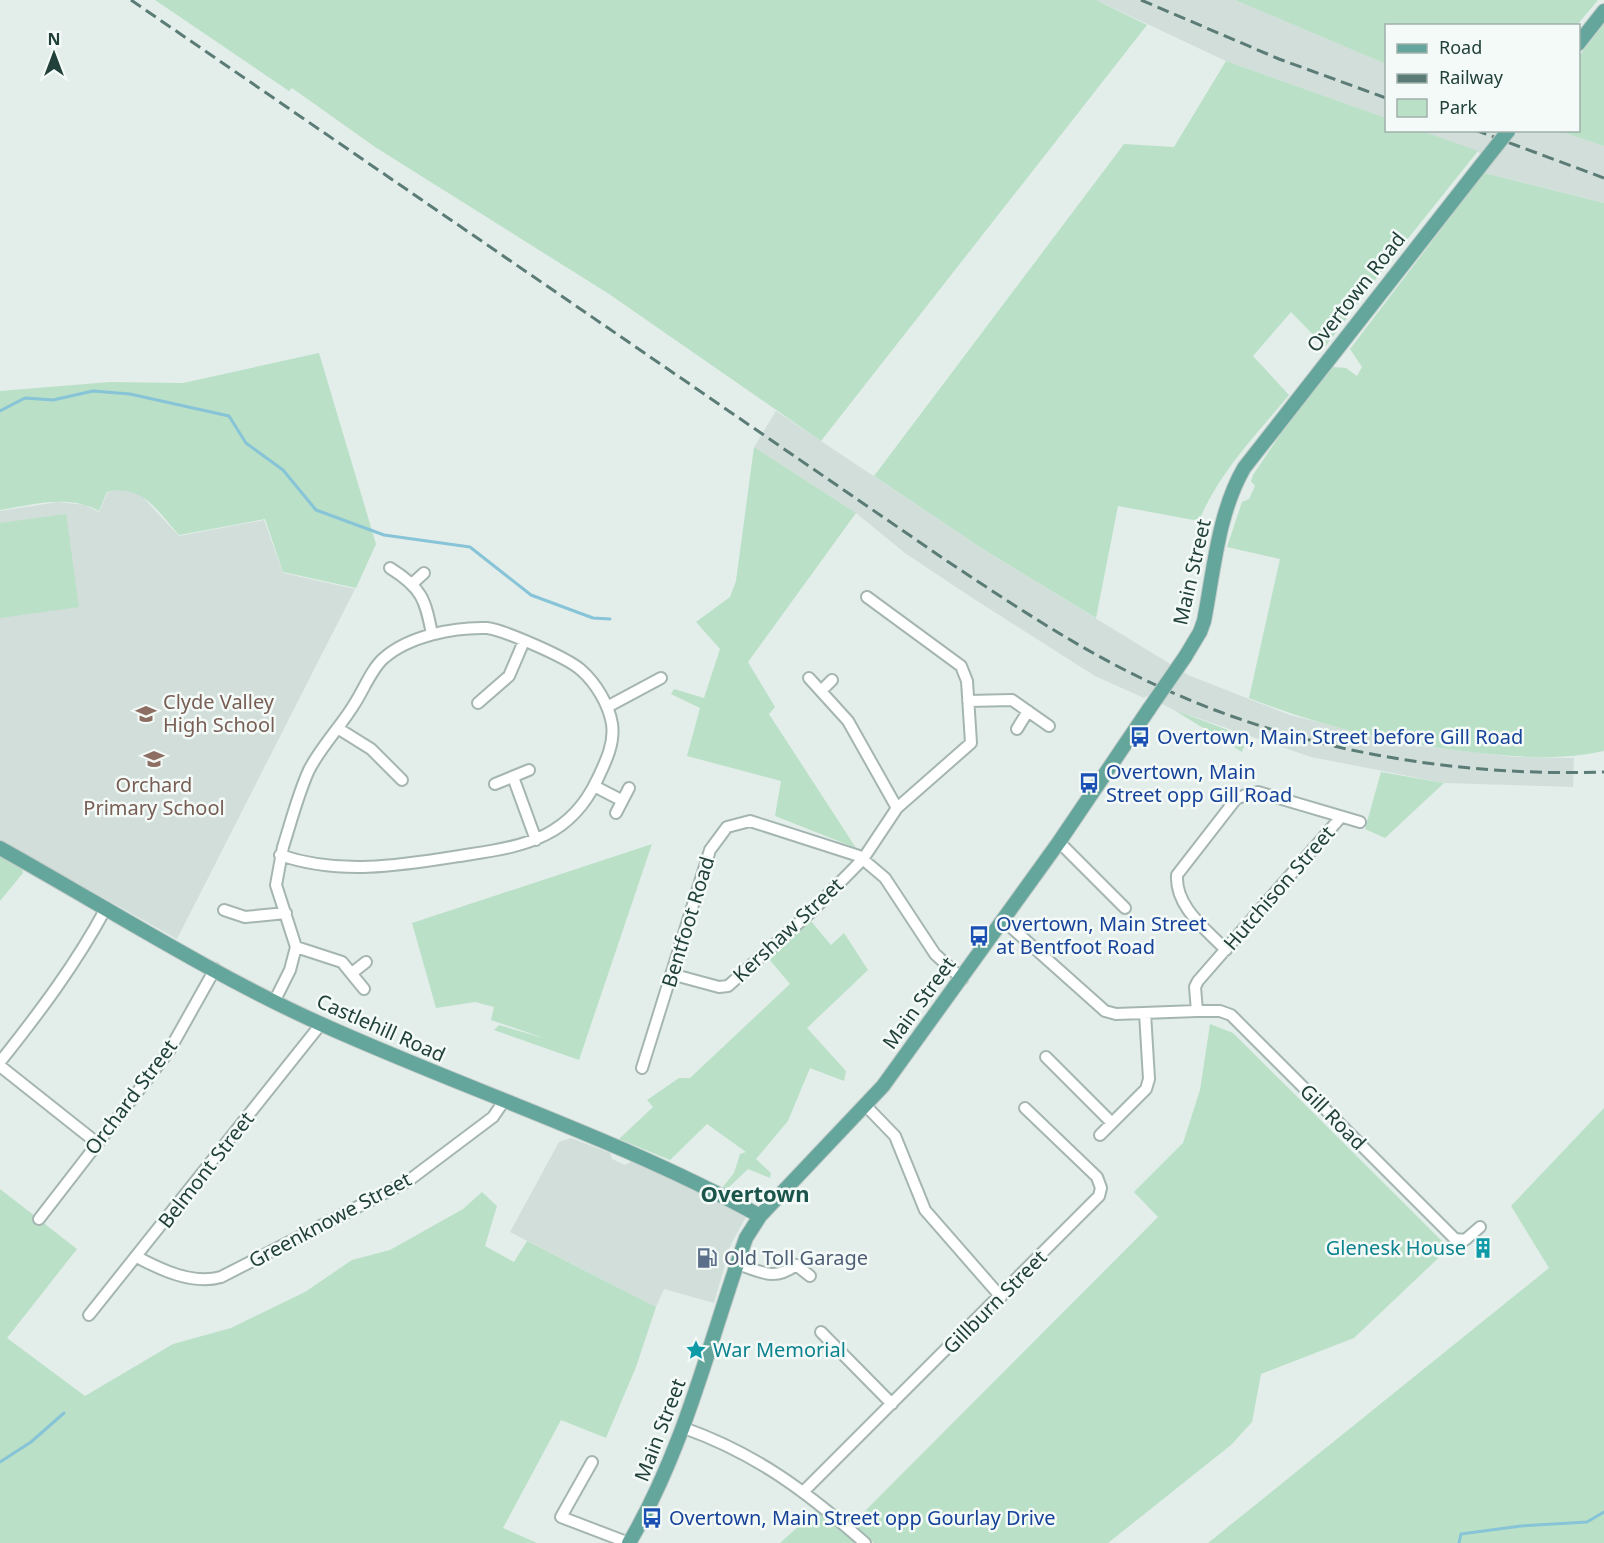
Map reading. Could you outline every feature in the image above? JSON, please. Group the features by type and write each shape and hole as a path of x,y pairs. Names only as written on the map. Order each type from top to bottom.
{"main road":[{"path":"1580,41 1604,11"},
{"name":"Overtown Road","path":"1236,481 1338,346 1507,132"},
{"name":"Main Street","path":"629,1543 659,1489 684,1428 746,1238 760,1216 866,1106 962,979 1185,657 1204,621 1223,526 1236,481"},
{"name":"Castlehill Road","path":"0,848 274,1002 321,1024 656,1163 692,1179 760,1216"}],"street":[{"path":"390,568 413,583 426,601 432,634"},
{"path":"413,583 424,573"},
{"path":"863,859 897,808 971,743 967,681 961,666 867,597"},
{"path":"274,1002 290,970 296,947 276,885 280,855 310,770 339,729 382,660 399,647 432,634 488,628 524,640 581,670 607,707 612,742 594,786 582,808 567,824 536,840 498,850 432,861 347,868 314,865 280,855"},
{"path":"477,703 508,676 524,640"},
{"path":"607,707 661,678"},
{"path":"809,678 848,722 897,808"},
{"path":"821,691 831,680"},
{"path":"968,701 1012,700 1049,726"},
{"path":"1017,729 1028,711"},
{"path":"339,729 371,749 402,780"},
{"path":"495,784 529,770"},
{"path":"513,777 536,840"},
{"path":"594,786 621,800"},
{"path":"616,813 621,800 630,788"},
{"path":"1226,950 1188,910 1176,888 1177,875 1236,799 1258,792 1360,822"},
{"name":"Hutchison Street","path":"1197,1011 1195,987 1198,981 1341,817"},
{"name":"Bentfoot Road","path":"642,1068 710,850 727,827 750,821 863,859 885,878 936,954 962,979"},
{"path":"1059,842 1125,908"},
{"name":"Kershaw Street","path":"671,975 719,987 728,986 780,942 863,859"},
{"path":"97,1143 0,1064 48,1001 106,908"},
{"path":"224,910 245,917 286,913"},
{"name":"Gill Road","path":"1003,920 1105,1011 1116,1014 1220,1011 1231,1015 1455,1239 1465,1240 1480,1227"},
{"path":"296,947 342,962 364,989"},
{"path":"352,973 366,962"},
{"name":"Orchard Street","path":"39,1219 169,1051 215,969"},
{"path":"1100,1135 1146,1089 1149,1079 1145,1013"},
{"name":"Belmont Street","path":"89,1316 321,1024"},
{"path":"1046,1056 1112,1123"},
{"name":"Greenknowe Street","path":"137,1257 164,1272 212,1280 221,1277 408,1181 493,1117 504,1101"},
{"path":"866,1106 896,1136 912,1183 925,1210 1001,1297"},
{"name":"Gillburn Street","path":"804,1491 1001,1297 1099,1196 1101,1188 1096,1177 1025,1108"},
{"path":"737,1264 773,1275 784,1274 796,1265 810,1276"},
{"path":"821,1332 892,1404"},
{"path":"684,1428 715,1439 804,1491 864,1543"},
{"path":"592,1462 561,1517 629,1543"}],"shaded area":[{"path":"1096,0 1235,0 1385,64 1385,118 1226,61"},
{"path":"1425,132 1562,132 1604,146 1604,203 1484,173 1496,159"},
{"path":"776,411 983,549 1188,675 1290,715 1404,744 1515,757 1574,758 1573,787 1444,783 1311,757 1174,710 1095,676 905,553 856,513 754,447"},
{"name":"Clyde Valley High School","path":"124,489 139,493 179,536 264,520 283,573 355,589 177,939 0,840 0,511 58,502 85,505 99,512 108,492"},
{"path":"571,1138 610,1153 612,1159 625,1165 632,1161 701,1193 702,1202 716,1201 746,1217 731,1244 714,1303 664,1289 656,1307 510,1232 559,1142"}],"green space":[{"path":"155,0 1096,0 1147,25 821,441 609,294 375,147 292,88 289,91"},
{"path":"1235,0 1598,0 1578,24 1385,24 1385,64"},
{"path":"1604,24 1604,146 1562,132 1580,132 1580,55"},
{"path":"1226,61 1385,118 1385,132 1425,132 1478,151 1378,276 1325,347 1291,312 1253,356 1289,395 1227,470 1199,521 1118,506 1096,618 983,549 874,476 1124,144 1174,147"},
{"path":"1484,173 1604,203 1604,751 1571,756 1538,757 1442,748 1358,732 1249,698 1280,559 1227,547 1242,502 1249,499 1255,486 1251,481 1253,475 1284,429 1333,367 1346,368 1357,376 1362,367 1350,349"},
{"path":"319,353 376,544 356,588 283,572 265,519 179,535 149,502 131,492 120,491 107,492 99,511 75,503 63,502 0,510 0,391 110,382 183,383"},
{"path":"754,447 856,513 748,662 775,707 769,714 856,848 775,816 781,781 687,756 700,708 671,694 674,689 704,698 720,649 696,622 730,597 736,581"},
{"path":"66,514 79,607 0,618 0,523"},
{"path":"1174,710 1247,737 1242,752"},
{"path":"1381,772 1444,783 1385,838 1365,829"},
{"path":"652,844 579,1060 494,1030 499,1025 547,1039 491,1020 494,1007 475,1002 436,1008 412,923"},
{"path":"0,856 22,868 23,873 0,901"},
{"path":"810,920 831,945 844,933 868,970 807,1028 846,1071 844,1081 810,1068 788,1121 756,1159 771,1173 770,1178 748,1169 726,1190 722,1188 734,1173 740,1154 746,1152 707,1124 670,1160 619,1139 653,1107 647,1100 679,1078 690,1078 790,984 768,958"},
{"path":"1210,1024 1233,1033 1449,1248 1354,1338 1261,1374 1252,1422 1231,1445 1108,1543 874,1543 852,1524 1158,1217 1134,1192 1183,1143 1200,1090"},
{"path":"1604,1108 1604,1543 1208,1543 1549,1268 1511,1206"},
{"path":"0,1189 77,1249 7,1338 85,1396 173,1344 231,1328 305,1292 352,1260 390,1250 463,1209 482,1192 497,1206 485,1246 514,1262 527,1241 656,1307 636,1367 606,1438 561,1420 503,1528 537,1543 0,1543"},
{"path":"818,1509 858,1543 780,1543"}],"waterway":[{"path":"0,411 25,398 53,400 93,391 130,394 229,416 246,443 283,470 316,510 384,535 470,547 531,595 593,618 610,619"},
{"path":"0,1462 31,1442 64,1413"},
{"path":"1459,1543 1461,1534 1521,1526 1587,1522 1604,1512"}],"railway":[{"path":"131,0 947,561 1050,628 1130,673 1210,708 1264,727 1320,743 1376,755 1490,770 1604,772"},
{"path":"1141,0 1279,59 1385,98"},
{"path":"1480,132 1604,178"}],"place":[{"name":"Clyde Valley High School","path":"146,714"},
{"name":"Overtown, Main Street before Gill Road","path":"1140,737"},
{"name":"Orchard Primary School","path":"154,759"},
{"name":"Overtown, Main Street opp Gill Road","path":"1089,783"},
{"name":"Overtown, Main Street at Bentfoot Road","path":"979,936"},
{"name":"Glenesk House","path":"1483,1248"},
{"name":"Old Toll Garage","path":"707,1258"},
{"name":"War Memorial","path":"696,1350"},
{"name":"Overtown, Main Street opp Gourlay Drive","path":"652,1518"}],"district":[{"name":"Overtown","path":"755,1194"}]}
